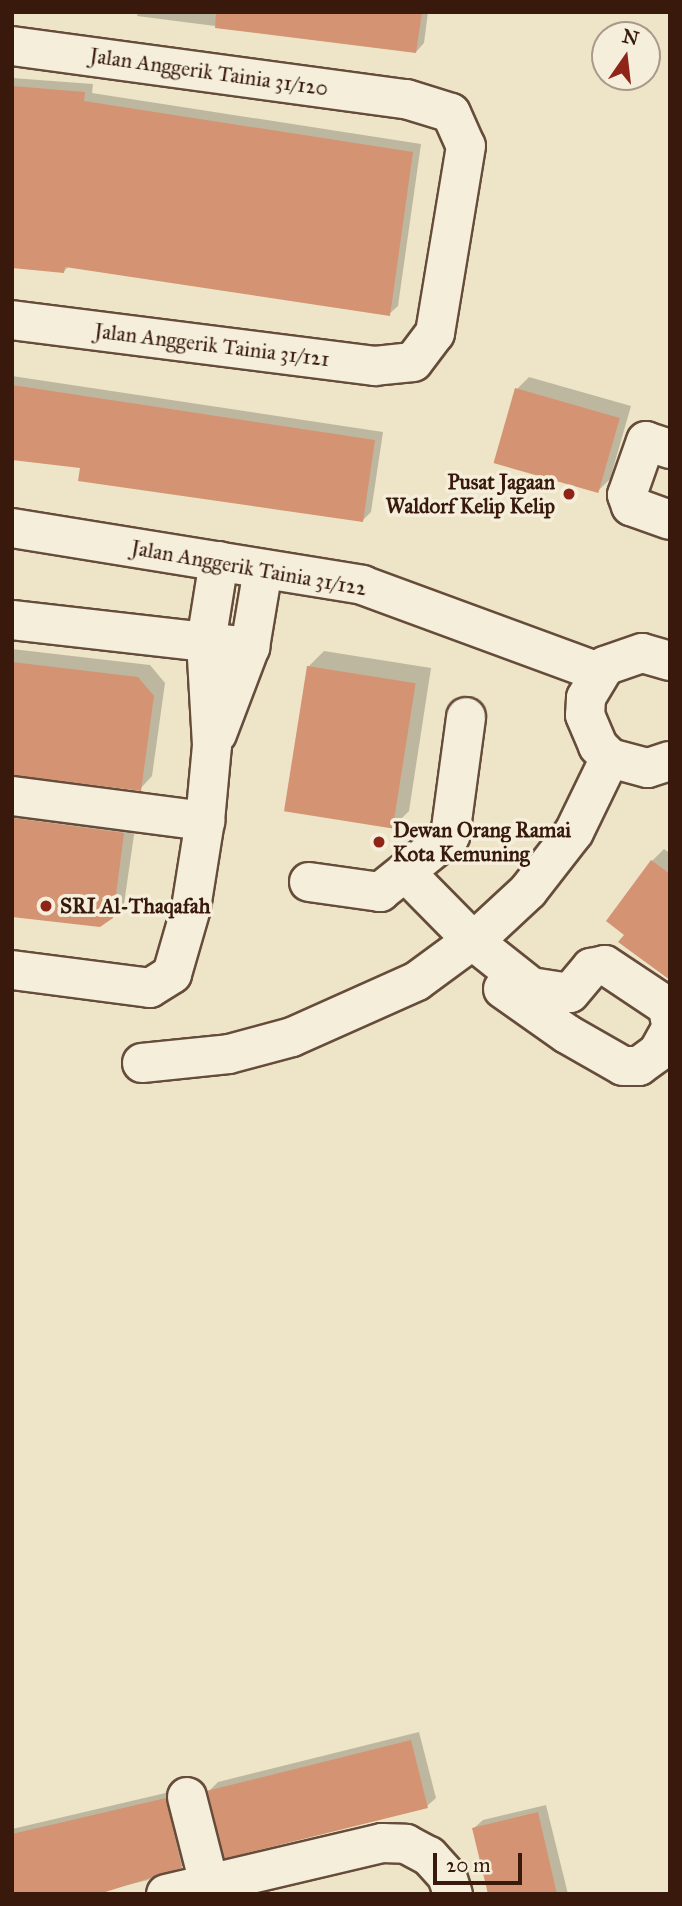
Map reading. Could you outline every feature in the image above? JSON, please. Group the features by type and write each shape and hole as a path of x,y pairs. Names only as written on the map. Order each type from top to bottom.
{"street":[{"name":"Jalan Anggerik Tainia 31/120","path":"12,46 406,99 450,113 466,146 435,333 413,362"},
{"name":"Jalan Anggerik Tainia 31/121","path":"12,320 375,366 413,362"},
{"path":"670,449 646,441 627,495 631,506 670,520"},
{"name":"Jalan Anggerik Tainia 31/122","path":"12,528 362,585 598,672"},
{"path":"12,970 150,988 172,974 191,908 205,821 212,745 206,642 219,561"},
{"path":"212,745 250,647 263,569"},
{"path":"12,620 250,647"},
{"path":"670,661 642,653 623,657 598,672 586,698 585,715 593,739 610,758 648,768 670,761"},
{"path":"309,882 380,892 407,874 450,836 466,717"},
{"path":"142,1063 229,1054 292,1037 416,981 463,946 528,891 574,832 610,758"},
{"path":"12,796 205,821"},
{"path":"407,874 463,946 567,1034 623,1066 639,1066 658,1052 670,1030"},
{"path":"463,946 531,987 570,993"},
{"path":"567,1034 564,1008 570,993 592,968 604,965 668,1007 670,1019"},
{"path":"187,1797 209,1883"},
{"path":"166,1894 382,1843 406,1844 429,1856 447,1876 453,1894"}],"building":[{"path":"216,12 422,12 416,53 215,28"},
{"path":"12,86 85,92 84,101 413,152 390,316 65,267 64,273 12,268"},
{"path":"12,385 375,440 363,522 78,481 80,468 12,460"},
{"path":"515,388 620,418 598,493 494,463"},
{"path":"12,662 138,677 154,696 141,791 12,775"},
{"path":"307,666 416,683 393,828 284,811"},
{"path":"12,818 124,833 113,918 100,927 12,917"},
{"path":"651,860 670,874 670,980 618,942 624,935 606,921"},
{"path":"411,1740 428,1808 224,1859 207,1791"},
{"path":"166,1798 182,1868 99,1894 12,1894 12,1834"},
{"path":"538,1812 557,1894 488,1894 472,1828"}],"place":[{"name":"Pusat Jagaan Waldorf Kelip Kelip","path":"569,494"},
{"name":"Dewan Orang Ramai Kota Kemuning","path":"379,842"},
{"name":"SRI Al-Thaqafah","path":"46,906"}]}
